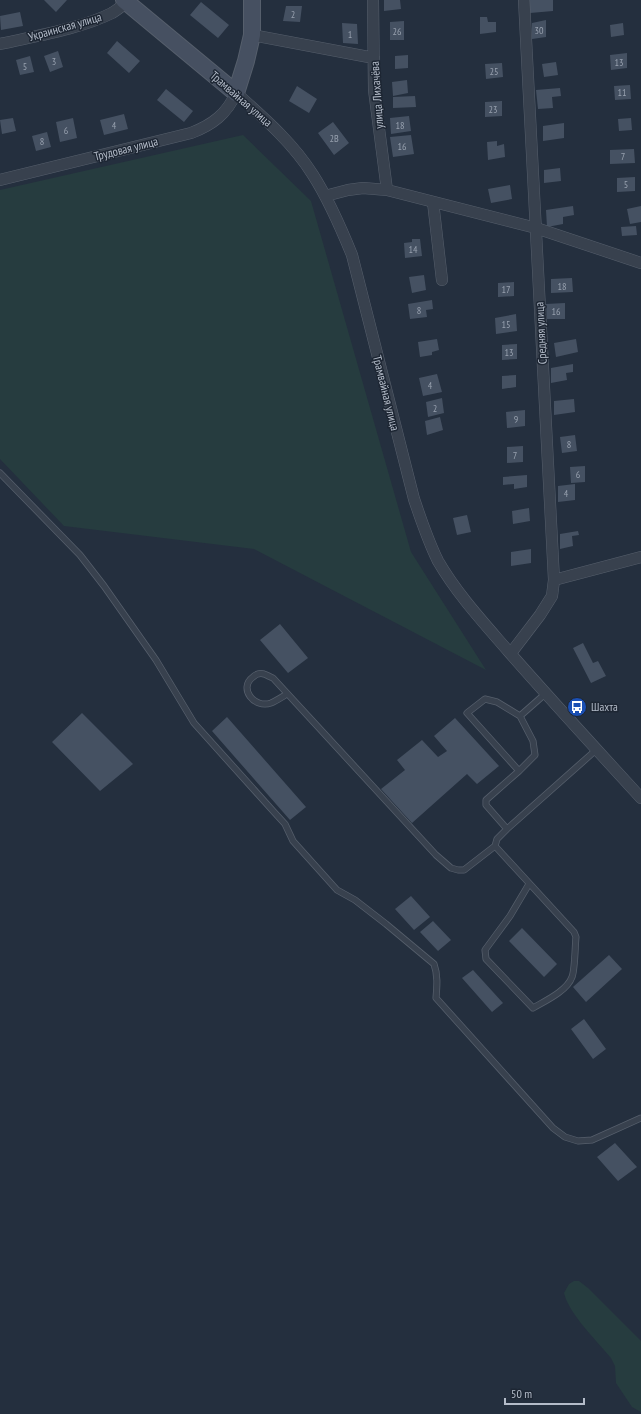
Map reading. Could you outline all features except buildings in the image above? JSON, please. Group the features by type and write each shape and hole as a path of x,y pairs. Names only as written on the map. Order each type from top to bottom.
{"street":[{"path":"236,93 252,35 252,0"},
{"name":"улица Лихачёва","path":"373,0 374,90 387,190"},
{"name":"Средняя улица","path":"510,654 540,616 552,596 554,580 524,0"},
{"name":"Украинская улица","path":"0,44 69,28 97,19 113,12 126,1"},
{"name":"Трамвайная улица","path":"126,1 236,93 277,131 313,174 341,228 352,255 414,499 425,535 439,562 458,592 510,654 641,798"},
{"path":"252,35 374,58"},
{"name":"Трудовая улица","path":"0,180 202,129 218,119 228,109 236,93"},
{"path":"325,196 363,188 387,190 536,228 641,263"},
{"path":"433,202 442,280"},
{"path":"554,580 641,557"}],"lane":[{"path":"0,473 80,555 104,586 156,660 194,723 285,824 293,842 337,890 355,900 434,964 437,971 436,998 553,1128 565,1137 578,1141 592,1140 641,1118"},
{"path":"287,694 270,703 263,704 254,702 248,695 247,686 249,680 256,674 263,673 272,678 287,694 436,855 451,868 458,870 464,870 495,846 497,839 507,829 596,750"},
{"path":"520,716 545,694"},
{"path":"507,829 486,805 486,800 519,771 535,756 533,741 520,716 497,702 485,699 467,713 519,771"},
{"path":"495,846 529,884 576,937 572,977 556,994 533,1008 486,959 485,950 510,916 529,884"}],"green space":[{"path":"243,135 311,201 411,552 486,670 254,549 64,526 0,459 0,190"},
{"path":"574,1281 579,1281 588,1288 641,1341 641,1412 632,1407 616,1383 615,1366 611,1358 591,1336 571,1310 564,1293 569,1284"}],"place":[{"name":"Шахта","path":"577,707"}]}
